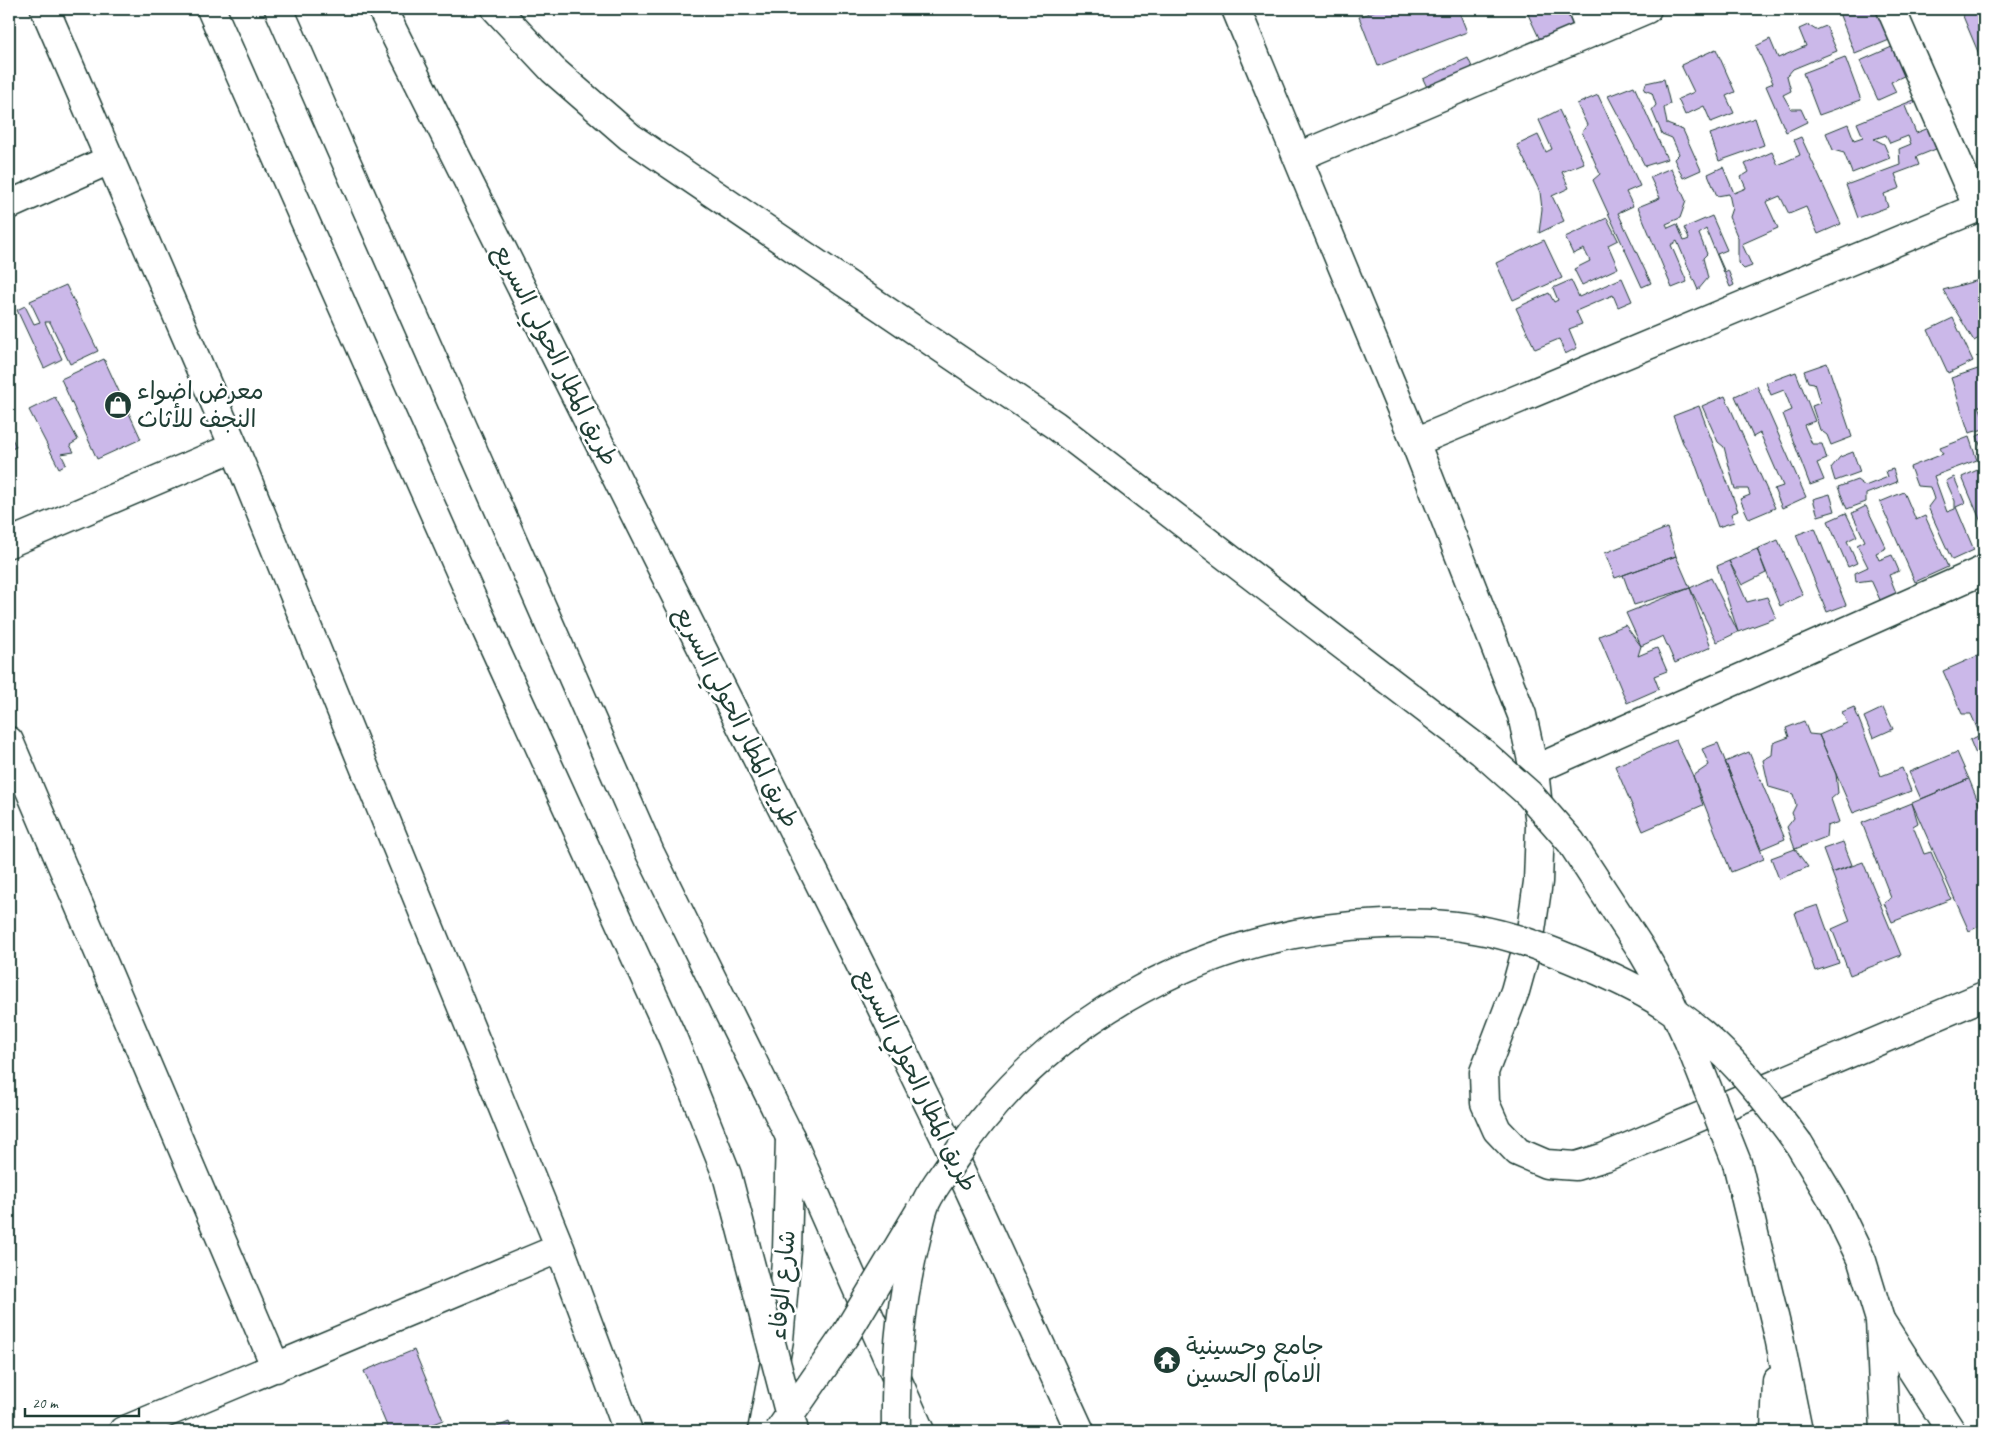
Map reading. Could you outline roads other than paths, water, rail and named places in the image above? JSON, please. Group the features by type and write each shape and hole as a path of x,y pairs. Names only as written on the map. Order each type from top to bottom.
{"main road":[{"path":"45,9 234,447 560,1248 628,1431"},
{"path":"211,9 475,605 673,1038 727,1175 794,1431"},
{"path":"278,9 650,853 790,1137 920,1431"},
{"name":"طريق المطار الحولي السريع","path":"382,9 870,984 969,1187 1080,1431"},
{"path":"496,9 553,70 630,137 1056,425 1482,752 1529,794 1571,842 1639,946 1667,994 1689,1042 1736,1164 1779,1337 1798,1431"},
{"path":"1236,9 1415,442 1522,715 1534,770 1540,826 1538,882 1530,938 1515,992 1484,1072 1485,1102 1497,1130 1518,1152 1546,1164 1576,1166 1605,1157 1984,996"},
{"path":"1298,157 1586,21 1647,9"},
{"path":"1415,442 1981,207 1892,9"},
{"path":"9,205 109,160"},
{"path":"9,542 234,447"},
{"path":"1534,770 1984,570"},
{"path":"9,741 276,1368"},
{"path":"778,1431 846,1334 925,1204 975,1127 1017,1081 1071,1034 1115,1003 1170,974 1228,951 1288,934 1350,925 1413,923 1475,929 1554,952 1623,981 1674,1012 1723,1050 1782,1122 1832,1199 1862,1261 1880,1320 1886,1431"},
{"name":"شارع الوفاء","path":"762,1431 779,1340 786,1250 790,1137"},
{"path":"896,1431 897,1344 907,1276 925,1204"},
{"path":"123,1431 560,1248"},
{"path":"1880,1320 1951,1431"},
{"path":"1775,1431 1779,1337"}],"place":[{"name":"معرض اضواء النجف للأثاث","path":"118,405"},
{"name":"جامع وحسينية الامام الحسين","path":"1167,1360"}]}
